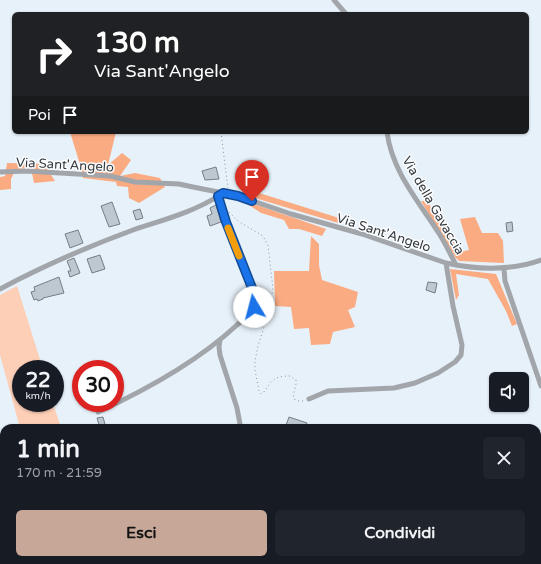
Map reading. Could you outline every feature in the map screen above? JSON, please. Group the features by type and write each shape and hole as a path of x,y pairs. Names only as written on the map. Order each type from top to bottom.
{"street":[{"path":"334,0 344,12"},
{"name":"Via della Gavaccia","path":"387,134 391,153 403,179 440,236 456,265"},
{"name":"Via Sant'Angelo","path":"0,172 27,171 110,176 134,182 179,184 223,195 238,196 456,265 504,269 541,260"},
{"path":"0,289 46,265 101,242 182,214 223,195 226,222 256,301 254,307 251,312 220,340 167,377 124,400"},
{"path":"310,399 326,392 383,389 415,383 438,373 455,362 461,355 462,345 453,306 446,263"},
{"path":"504,269 505,281 541,386"},
{"path":"220,340 220,355 235,401 240,424"}],"path":[{"path":"221,134 223,195"},
{"path":"227,210 238,221 263,236 268,245 273,289 269,311 255,361 254,370 259,392 261,394 264,392 269,383 275,378 280,376 290,376 295,378 297,383 294,399 301,402 310,399"}],"shaded area":[{"path":"71,134 116,134 108,165 122,153 131,160 120,176 135,173 160,178 165,187 139,203 129,198 128,187 117,186 116,182 83,178"},
{"path":"7,163 44,164 55,181 34,183 31,168 16,169 11,179 11,189 0,190 0,177 5,176"},
{"path":"256,192 339,218 338,223 255,198"},
{"path":"421,201 427,201 460,252 469,250 460,219 475,217 482,233 498,233 503,241 504,263 459,261 455,257"},
{"path":"249,205 257,205 326,229 322,236 299,229 289,229 284,220 261,213"},
{"path":"311,236 319,244 319,265 322,280 358,292 355,307 348,310 355,327 333,332 330,344 311,345 309,328 294,329 291,307 275,306 274,271 309,271"},
{"path":"450,269 496,274 517,324 512,326 506,311 488,279 456,274 459,295 456,300"},
{"path":"17,286 40,360 12,360 12,399 0,355 0,295"},
{"path":"16,412 56,412 60,424 19,424"}],"building":[{"path":"216,167 219,179 205,180 202,171"},
{"path":"112,202 120,224 109,227 101,206"},
{"path":"216,205 221,222 210,226 207,216 212,214 210,208"},
{"path":"140,209 143,218 136,220 133,211"},
{"path":"512,222 513,231 507,232 506,223"},
{"path":"78,230 83,243 70,248 65,234"},
{"path":"100,255 105,269 92,273 87,259"},
{"path":"74,258 80,273 70,277 68,271 71,271 67,261"},
{"path":"59,277 64,293 43,298 38,301 37,299 34,300 31,292 35,291 34,287"},
{"path":"428,282 437,283 435,293 426,290"},
{"path":"103,417 105,424 99,424 97,418"},
{"path":"289,417 307,423 307,424 286,424"}],"slow traffic":[{"path":"228,228 239,256"}],"route":[{"path":"252,201 223,193 218,196 226,222 254,293 256,301 254,307"}]}
